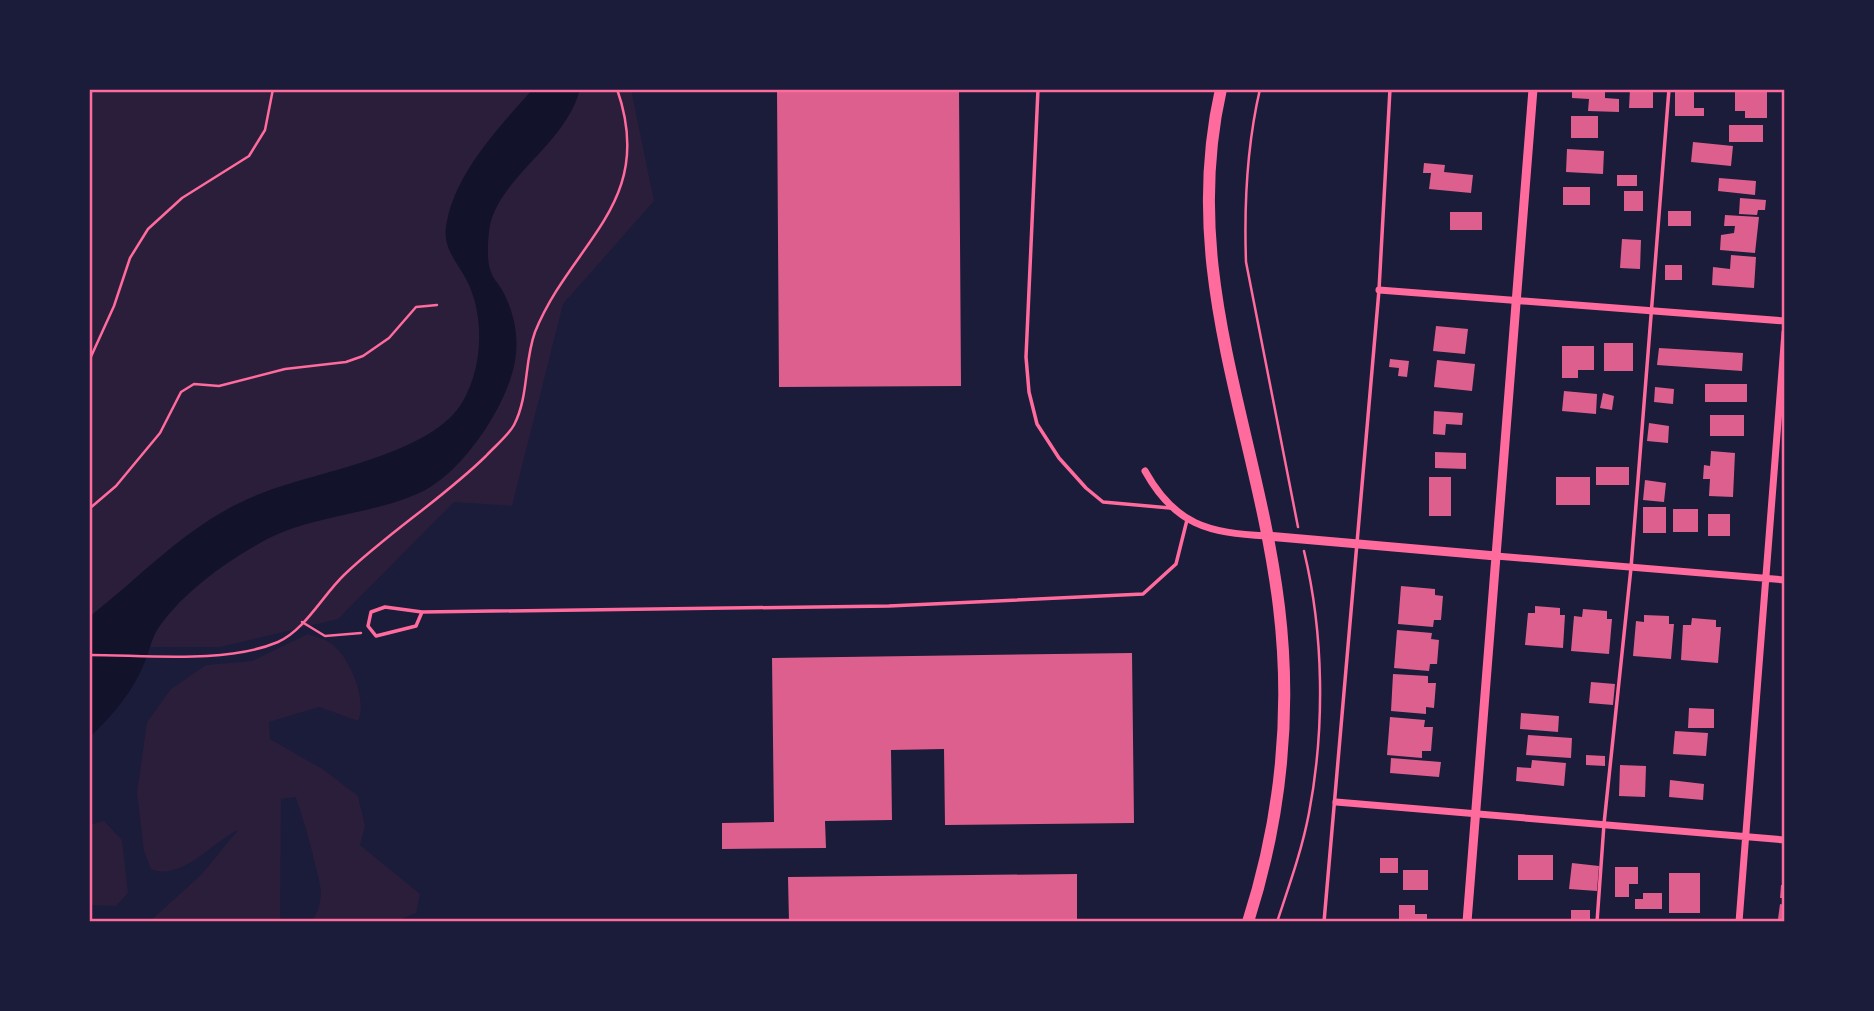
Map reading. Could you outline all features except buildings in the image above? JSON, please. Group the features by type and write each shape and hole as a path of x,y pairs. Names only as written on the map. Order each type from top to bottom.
{"main road":[{"path":"1221,89 1208,172 1211,272 1267,536 1279,606 1286,714 1274,824 1248,922"}],"street":[{"path":"1466,922 1533,89"},
{"path":"1379,290 1785,321"},
{"path":"1739,922 1785,332"},
{"path":"1145,471 1157,492 1187,520 1232,534 1785,580"},
{"path":"1336,802 1785,840"}],"lane":[{"path":"1038,89 1026,357 1029,392 1037,424 1059,458 1104,502 1172,508"},
{"path":"1324,922 1379,290 1390,89"},
{"path":"1597,922 1604,824 1631,568 1669,89"},
{"path":"422,612 416,626 406,630 376,636 368,626 372,612 385,607 422,612 889,606 1143,594 1176,564 1187,520"}],"path":[{"path":"89,361 114,306 130,258 148,229 182,198 249,156 265,130 273,89"},
{"path":"89,655 223,653 280,641 302,622 343,576 447,492 514,425 536,330 552,300 607,218 622,187 628,133 626,114 617,89"},
{"path":"1260,89 1252,122 1249,159 1244,221 1246,262 1310,575 1320,663 1310,813 1277,922"},
{"path":"89,509 116,486 160,433 181,392 194,384 219,386 285,369 355,359 389,338 416,307 437,305"},
{"path":"302,622 324,636 348,636 372,630"}],"shaded area":[{"path":"89,89 631,89 654,201 563,304 512,506 454,502 338,619 220,647 89,647"},
{"path":"533,89 580,89 573,109 562,127 507,191 496,207 490,225 489,267 511,311 517,344 511,377 486,428 461,460 432,486 398,501 318,521 279,534 246,551 205,580 180,602 159,627 133,686 89,738 89,617 172,547 215,516 265,492 402,448 427,435 448,419 463,401 475,373 479,324 472,293 447,245 447,221 460,184 481,150"},
{"path":"308,634 329,642 350,667 360,701 358,721 319,707 269,722 270,739 324,770 358,796 365,826 360,845 420,894 416,913 395,922 311,922 319,908 321,891 310,843 295,797 281,799 280,922 149,922 202,874 238,830 174,870 162,872 151,869 144,851 137,793 147,722 171,689 206,665 252,661"},
{"path":"104,821 122,840 128,893 116,906 89,905 89,825"}]}
